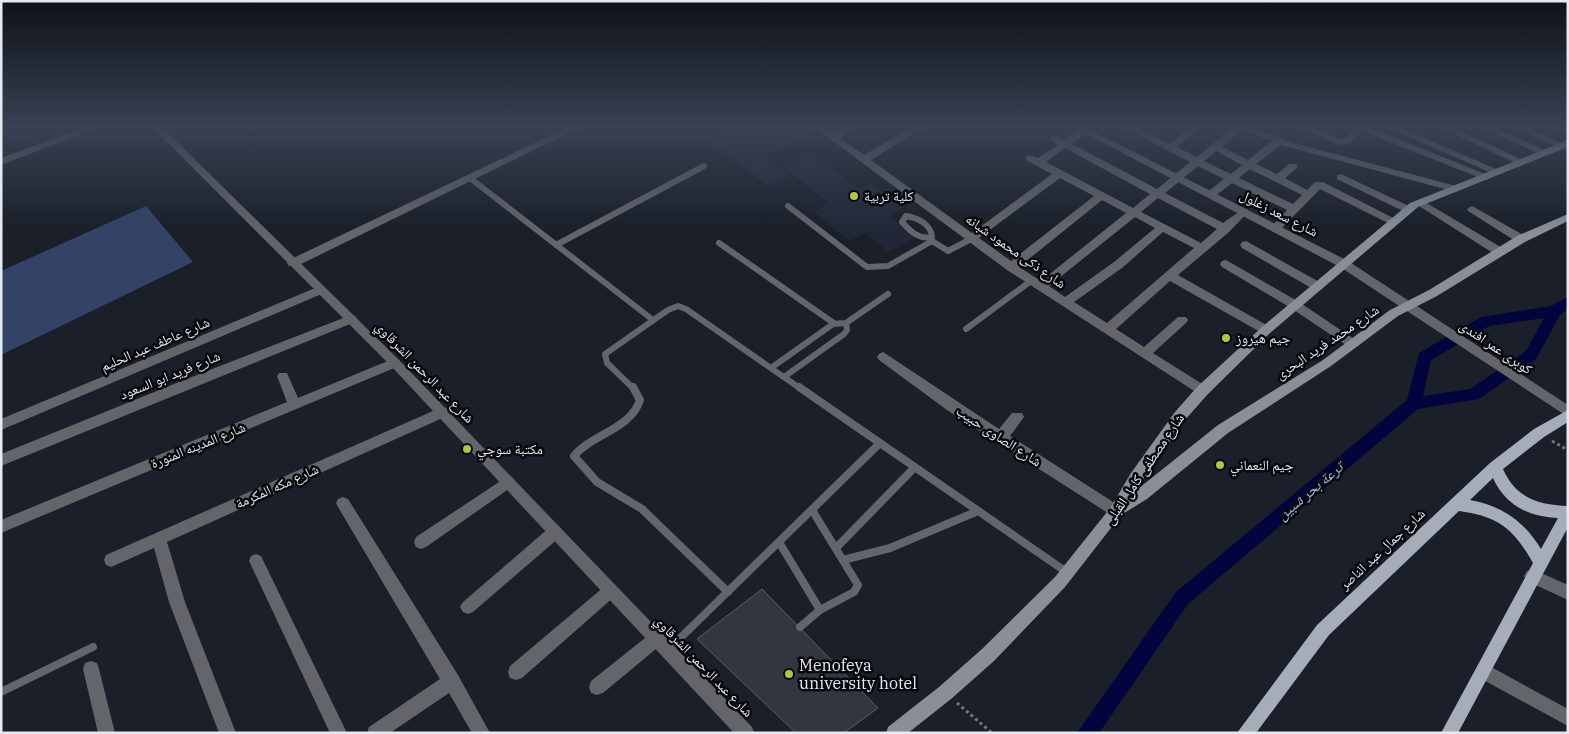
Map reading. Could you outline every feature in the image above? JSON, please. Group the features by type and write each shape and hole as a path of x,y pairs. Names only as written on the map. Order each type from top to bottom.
{"main road":[{"name":"شارع مصطفى كامل القبلى","path":"894,733 988,655 1068,573 1116,511 1158,445 1202,390 1266,330 1407,209 1420,202 1522,162"},
{"name":"شارع محمد فريد البحرى","path":"1116,511 1142,495 1222,428 1353,344 1394,313 1409,306 1521,239 1568,217"},
{"name":"شارع جمال عبد الناصر","path":"1245,733 1323,630 1495,467 1539,433 1568,414"},
{"path":"1451,732 1568,512 1549,512 1522,504 1501,484 1495,467"},
{"path":"1456,504 1480,507 1501,514 1517,526 1528,540 1536,569"}],"street":[{"name":"شارع عبد الرحمن الشرقاوي","path":"191,161 442,412 746,733"},
{"path":"293,263 505,161"},
{"name":"شارع ذكى محمود شبانه","path":"869,161 1011,268 1202,390"},
{"path":"1037,161 1202,248"},
{"path":"1096,161 1225,229"},
{"name":"شارع سعد زغلول","path":"1146,161 1344,264 1409,306"},
{"path":"1036,284 1158,194 1198,161"},
{"path":"1199,161 1294,209"},
{"path":"1244,161 1308,194"},
{"path":"1210,195 1253,161"},
{"path":"1352,161 1456,189"},
{"path":"1446,161 1486,177"},
{"path":"1475,161 1498,172"},
{"path":"1278,179 1294,166"},
{"path":"971,239 1060,174"},
{"path":"1341,177 1407,209"},
{"path":"1275,228 1319,184 1394,221"},
{"path":"1011,268 1101,195"},
{"path":"1420,202 1500,252"},
{"path":"1472,209 1521,239"},
{"path":"1106,330 1243,212"},
{"path":"1065,303 1118,265 1163,227"},
{"path":"1246,245 1317,286"},
{"path":"1226,264 1295,305 1353,344"},
{"path":"1170,276 1266,330"},
{"name":"شارع عاطف عبد الحليم","path":"1,425 320,290"},
{"name":"كوبرى عمر افندى","path":"1409,306 1568,414"},
{"name":"شارع فريد ابو السعود","path":"1,460 188,383 351,319"},
{"path":"1144,354 1182,320"},
{"name":"شارع الصاوى حبيب","path":"884,357 1000,437 1116,511"},
{"name":"شارع المدينه المنورة","path":"1,527 395,364"},
{"path":"283,376 295,405"},
{"name":"شارع مكه المكرمة","path":"111,560 442,412"},
{"path":"1000,437 1017,417"},
{"path":"421,542 508,482"},
{"path":"343,503 482,733"},
{"path":"468,606 555,532"},
{"path":"159,539 177,602 228,733"},
{"path":"256,561 339,733"},
{"path":"1536,569 1568,593"},
{"path":"516,672 610,591"},
{"path":"597,687 656,639"},
{"path":"91,669 107,733"},
{"path":"1484,671 1568,718"},
{"path":"375,733 452,681"}],"lane":[{"path":"556,245 704,166"},
{"path":"470,178 653,320"},
{"path":"788,206 868,267 874,269 888,266 930,240 932,232 910,216 902,220 918,237 930,240 948,250 971,239"},
{"path":"719,243 835,324"},
{"path":"966,329 1036,284"},
{"path":"771,368 835,324 846,323 888,294"},
{"path":"728,592 642,509 596,482 574,456 581,446 635,413 640,397 604,359 610,349 672,307 682,307 1068,573"},
{"path":"784,377 844,334 847,330 846,323"},
{"path":"667,651 880,443"},
{"path":"836,548 915,467"},
{"path":"800,627 820,610 857,589 857,581 812,510"},
{"path":"843,560 890,548 978,511"},
{"path":"779,542 820,610"},
{"path":"1,692 93,647"}],"path":[{"path":"1539,433 1568,450"},
{"path":"957,704 992,733"}],"shaded area":[{"path":"737,161 773,161 790,175 767,186"},
{"name":"كلية تربية","path":"795,161 823,161 859,189 871,183 904,208 890,216 916,236 889,252 865,233 850,241 813,212 829,203 783,167"},
{"path":"146,206 193,262 1,355 1,271"}],"building":[{"name":"Menofeya university hotel","path":"762,589 878,708 844,733 796,733 697,639"}],"waterway":[{"name":"ترعة بحر شبين","path":"1555,311 1568,302"},
{"path":"1414,403 1424,357 1486,321 1555,311"},
{"name":"ترعة بحر شبين","path":"1414,403 1474,395 1531,355 1555,311"},
{"name":"ترعة بحر شبين","path":"1087,733 1182,598 1414,403"}],"place":[{"name":"كلية تربية","path":"854,196"},
{"name":"جيم هيروز","path":"1226,338"},
{"name":"مكتبة سوجي","path":"467,449"},
{"name":"جيم النعماني","path":"1220,465"},
{"name":"Menofeya university hotel","path":"789,674"}]}
